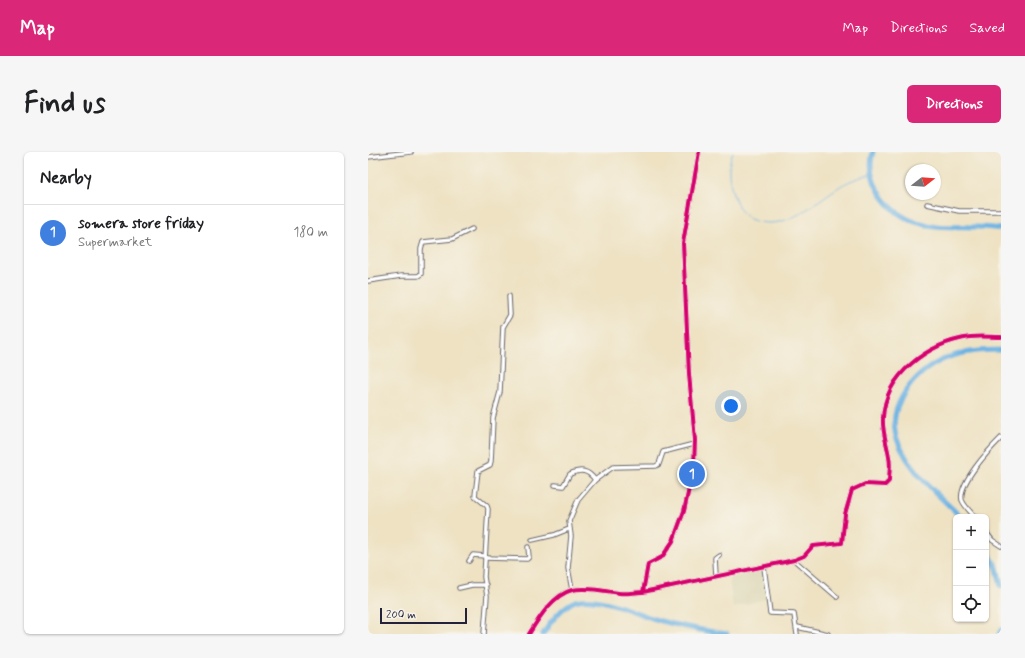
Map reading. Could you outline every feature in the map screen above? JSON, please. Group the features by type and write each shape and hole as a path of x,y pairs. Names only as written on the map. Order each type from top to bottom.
{"street":[{"path":"368,157 411,152"},
{"path":"643,592 646,567 666,554 684,511 694,466 683,243 699,152"},
{"path":"927,204 959,210 1001,211"},
{"path":"368,281 401,276 418,276 421,274 420,249 422,242 452,239 472,229"},
{"path":"484,634 487,602 485,557 488,509 487,506 476,496 476,475 478,471 490,465 491,461 493,418 500,392 503,327 510,315 509,296"},
{"path":"529,634 545,611 555,600 572,590 597,590 628,593 643,592 794,560 804,556 813,546 842,543 844,538 845,514 852,490 862,485 885,485 889,481 890,462 883,431 883,411 889,389 899,376 918,358 941,346 969,338 1001,337"},
{"path":"973,514 964,503 963,493 976,466 1001,438"},
{"path":"572,590 568,571 571,536 569,521 574,509 595,480 613,467 658,465 663,452 694,444"},
{"path":"554,485 563,486 570,474 582,470 588,472 595,480"},
{"path":"532,540 554,535 569,529"},
{"path":"989,536 1001,546"},
{"path":"469,561 473,555 527,559 529,557 528,547"},
{"path":"716,576 715,558 719,555"},
{"path":"794,560 837,597"},
{"path":"764,567 770,613 794,614 798,634"},
{"path":"459,588 472,585 486,585"},
{"path":"797,627 828,634"}],"shaded area":[{"path":"764,569 768,598 733,608 729,578"}],"waterway":[{"path":"733,152 729,176 735,199 744,215 760,222 771,223 791,218 845,184 858,178 873,174"},
{"path":"873,152 871,168 877,188 892,208 905,218 934,226 984,227 1001,229"},
{"path":"958,514 933,491 916,472 902,451 894,426 896,414 906,390 925,371 936,364 947,358 967,352 1001,350"},
{"path":"987,550 997,568 1001,586"},
{"path":"543,634 553,620 570,603 583,600 601,601 675,625 727,634"},
{"path":"999,634 1001,630"}],"cycle path":[{"path":"643,592 648,564 662,557 673,541 684,511 694,466 695,440 689,374 683,243 699,152"},
{"path":"529,634 547,608 559,597 572,590 590,589 622,593 643,592 794,560 804,556 813,546 842,543 845,514 852,490 865,484 885,485 889,481 890,460 884,433 883,418 886,402 892,388 901,375 912,363 939,346 955,340 970,337 1001,337"}],"place":[{"name":"somera store friday","path":"692,474"}]}
